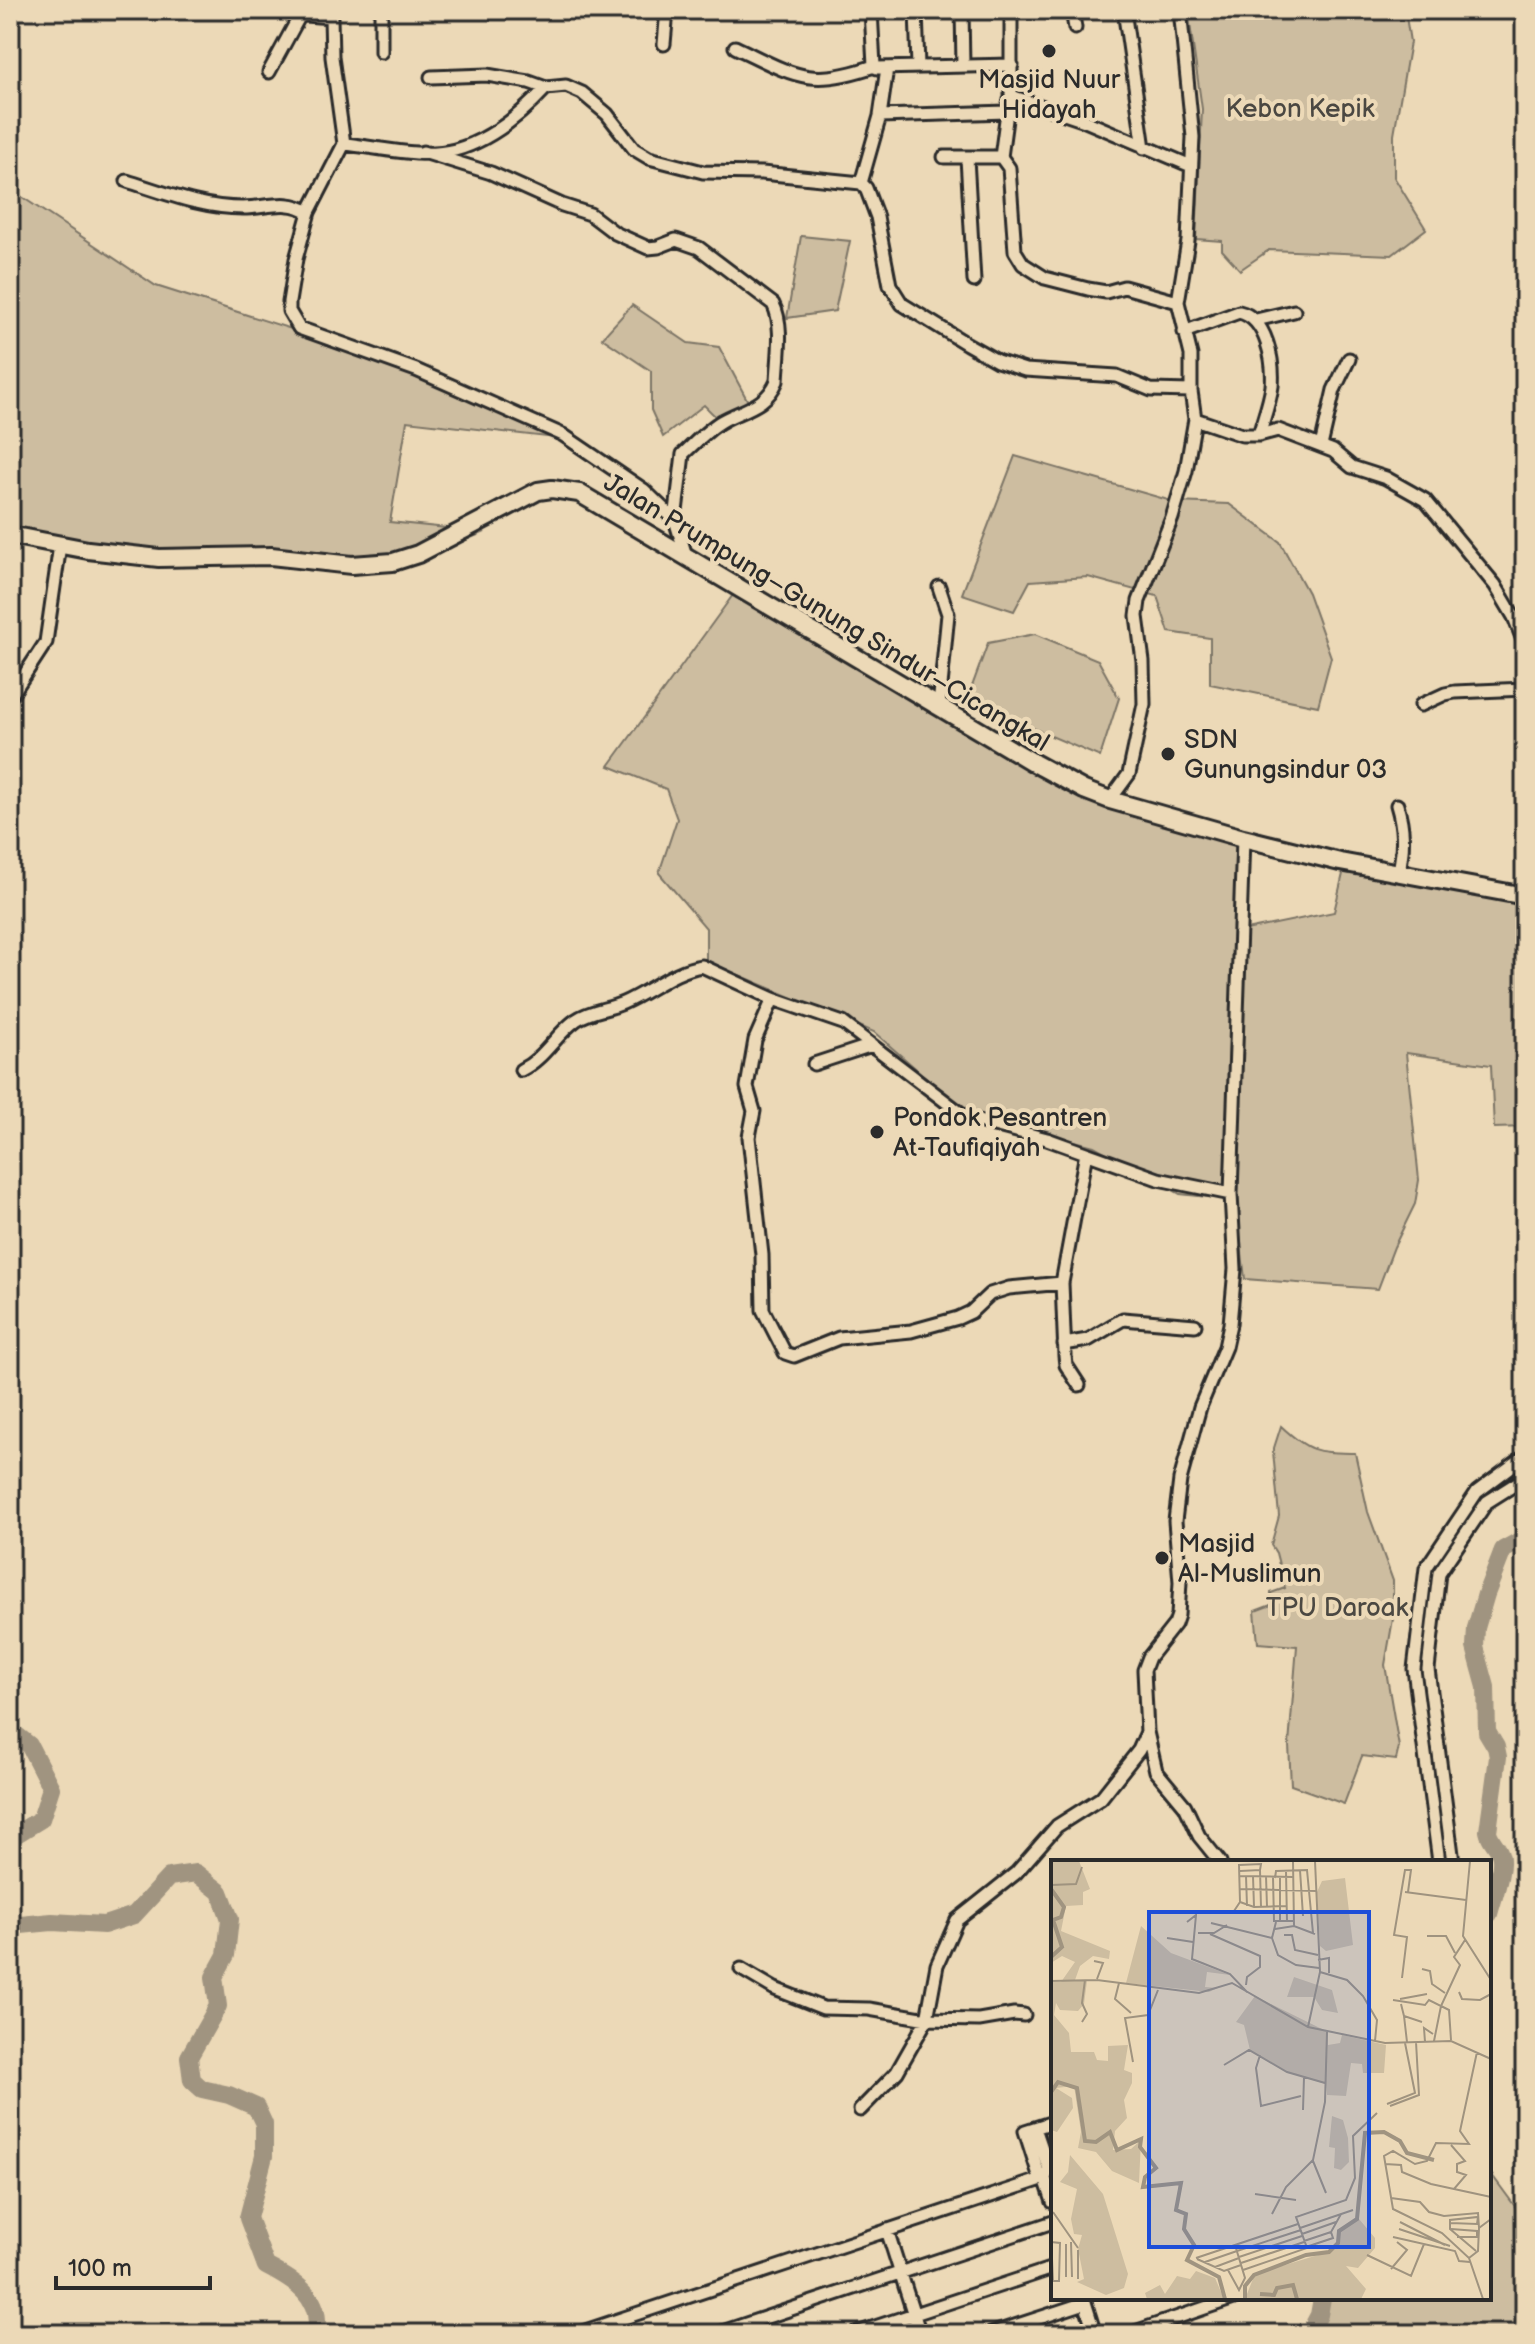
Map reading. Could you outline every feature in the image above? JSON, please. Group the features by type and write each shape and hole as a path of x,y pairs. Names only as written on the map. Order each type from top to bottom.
{"main road":[{"name":"Jalan Prumpung–Gunung Sindur–Cicangkal","path":"10,535 159,558 271,556 352,565 393,562 418,554 538,491 552,489 579,493 1059,777 1110,800 1340,862 1525,896"}],"street":[{"path":"381,10 381,52"},
{"path":"664,44 667,10"},
{"path":"871,10 874,66"},
{"path":"916,10 918,67"},
{"path":"962,10 963,66"},
{"path":"1011,10 1011,96 1001,157 1009,168 1015,251 1023,264 1045,278 1106,292 1124,287 1178,302"},
{"path":"1072,10 1075,28"},
{"path":"1124,10 1144,148"},
{"path":"1110,800 1129,774 1144,704 1143,661 1137,616 1139,601 1172,518 1186,471 1195,419 1191,355 1178,302 1188,241 1193,137 1180,10"},
{"path":"269,72 299,17 331,14 332,57 344,144 309,212 296,259 289,311 299,328 416,370 563,435 644,490 675,520"},
{"path":"735,47 780,68 815,79 846,76 874,66 1012,65"},
{"path":"861,183 880,116 887,68"},
{"path":"431,77 487,75 546,88 566,86 582,93 607,114 634,149 649,158 703,172 762,173 861,183 877,217 890,285 902,304 997,361 1025,370 1117,376 1151,390 1191,391"},
{"path":"344,144 423,152 455,150 512,121 546,88"},
{"path":"1011,96 1085,121 1191,166"},
{"path":"880,116 1007,112"},
{"path":"423,152 491,173 590,214 615,233 648,248 676,240 685,241 773,304 777,311 779,333 777,381 774,387 758,404 738,416 723,420 683,454 675,520 687,559"},
{"path":"944,157 1001,157"},
{"path":"967,158 974,281"},
{"path":"127,181 207,206 244,208 287,204 309,212"},
{"path":"1256,320 1294,311"},
{"path":"1184,332 1239,312 1256,320 1267,337 1272,386 1259,435"},
{"path":"1321,446 1334,390 1349,359"},
{"path":"1195,419 1242,435 1278,430 1333,451 1352,467 1386,478 1425,500 1495,585 1514,617 1525,645"},
{"path":"10,697 46,642 60,545"},
{"path":"939,587 948,614 939,706"},
{"path":"1421,705 1455,692 1525,689"},
{"path":"1397,805 1404,827 1399,871"},
{"path":"1218,1860 1199,1836 1185,1806 1156,1771 1147,1732 1144,1670 1149,1657 1175,1624 1178,1615 1180,1582 1175,1521 1180,1480 1200,1407 1225,1347 1230,1324 1235,1269 1231,1194 1243,838"},
{"path":"521,1070 534,1064 577,1020 591,1012 631,1000 691,968 702,966 773,999 843,1023 967,1118 1047,1139 1158,1179 1231,1194"},
{"path":"773,999 755,1040 747,1087 754,1111 749,1137 762,1255 763,1310 785,1353 794,1356 839,1338 911,1331 971,1312 990,1294 1009,1288 1062,1283"},
{"path":"814,1064 872,1045"},
{"path":"1079,1385 1066,1365 1062,1283 1086,1153"},
{"path":"1064,1344 1088,1340 1123,1319 1195,1325"},
{"path":"1439,1860 1414,1669 1426,1568 1477,1492 1525,1456"},
{"path":"1453,1860 1428,1669 1439,1573 1487,1502 1525,1478"},
{"path":"860,2110 897,2072 927,2019 937,1965 957,1920 1016,1873 1057,1826 1101,1798 1139,1750 1147,1732"},
{"path":"741,1969 775,1989 823,2008 869,2009 927,2019 979,2020 1024,2015"},
{"path":"1051,2123 1035,2128 1034,2142 1049,2169 1045,2178 1051,2196"},
{"path":"1034,2142 1051,2137"},
{"path":"576,2334 604,2330 1045,2178"},
{"path":"716,2334 1051,2223"},
{"path":"887,2230 920,2334"},
{"path":"854,2334 1051,2269"},
{"path":"990,2334 1085,2300 1095,2334"},
{"path":"1129,2334 1228,2300"}],"green space":[{"name":"Kebon Kepik","path":"1188,10 1405,10 1410,42 1394,134 1394,177 1426,229 1392,255 1269,250 1240,270 1222,250 1222,241 1196,239 1202,109"},
{"path":"10,189 156,286 370,354 565,439 407,421 390,522 485,532 422,558 346,570 10,537"},
{"path":"801,236 850,241 835,311 787,318"},
{"path":"632,305 688,343 719,347 752,409 719,420 704,405 663,437 651,410 651,371 602,338"},
{"path":"1015,456 1175,502 1229,504 1280,542 1308,593 1331,657 1318,706 1210,684 1210,638 1169,632 1157,596 1088,577 1030,581 1014,611 962,594"},
{"path":"738,588 1101,795 1249,837 1246,930 1334,912 1346,861 1525,899 1525,1127 1494,1128 1491,1065 1406,1053 1419,1180 1415,1204 1378,1289 1245,1279 1236,1200 1180,1194 1094,1146 968,1114 874,1032 706,961 706,928 659,873 677,819 666,789 609,766"},
{"path":"1035,634 1098,660 1119,698 1100,757 967,700 988,643"},
{"name":"TPU Daroak","path":"1281,1426 1314,1449 1355,1453 1368,1512 1393,1581 1393,1619 1385,1665 1399,1747 1396,1760 1362,1756 1344,1804 1291,1785 1289,1745 1297,1646 1258,1643 1255,1611 1271,1605 1271,1593 1285,1588 1271,1545 1279,1516 1273,1451"},
{"path":"1491,2174 1525,2220 1525,2334 1314,2334 1319,2331 1325,2300 1491,2300"}],"waterway":[{"path":"1491,1907 1501,1867 1500,1854 1488,1831 1498,1757 1487,1732 1486,1687 1475,1647 1476,1628 1503,1550 1525,1538"},
{"path":"10,1730 29,1745 51,1788 41,1819 10,1838"},
{"path":"10,1926 52,1922 104,1925 134,1915 169,1877 196,1873 220,1892 230,1919 226,1955 214,1977 218,2006 189,2057 192,2080 202,2089 229,2095 256,2107 264,2124 264,2156 248,2218 266,2266 296,2284 311,2300 317,2321 315,2334"},
{"path":"1309,2334 1319,2315 1322,2300"}],"place":[{"name":"Masjid Nuur Hidayah","path":"1049,51"},
{"name":"SDN Gunungsindur 03","path":"1168,754"},
{"name":"Pondok Pesantren At-Taufiqiyah","path":"877,1132"},
{"name":"Masjid Al-Muslimun","path":"1162,1558"}]}
